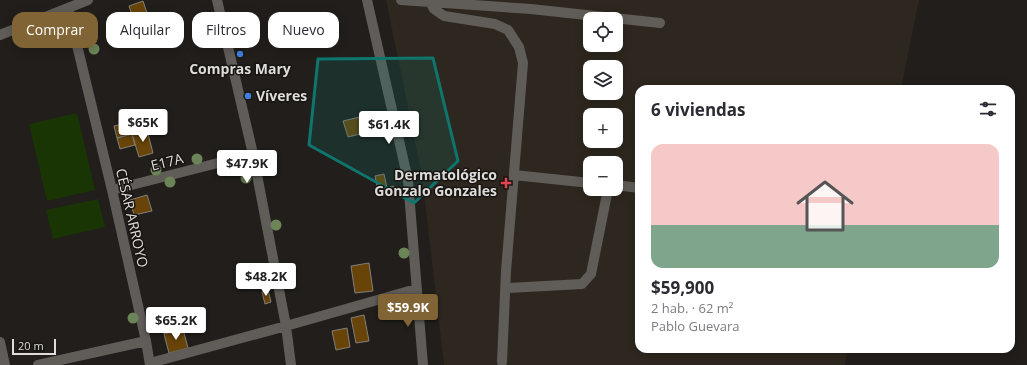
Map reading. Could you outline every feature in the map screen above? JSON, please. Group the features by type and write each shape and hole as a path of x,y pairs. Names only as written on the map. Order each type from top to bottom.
{"street":[{"path":"0,35 88,0"},
{"path":"217,0 253,154 286,326 291,365"},
{"path":"367,0 408,180 422,365"},
{"path":"401,0 531,9 660,23"},
{"path":"430,2 434,9 444,16 495,24 508,30 519,47 523,63 502,362"},
{"name":"CÉSAR ARROYO","path":"68,8 112,190 150,364"},
{"name":"E17A","path":"112,190 253,154"},
{"path":"514,175 583,182"},
{"path":"623,187 635,188"},
{"path":"506,288 582,284 588,279 591,274 607,196"},
{"path":"150,364 416,289"},
{"path":"38,365 146,341"},
{"path":"0,342 5,365"}],"highlighted area":[{"path":"433,58 458,161 414,203 309,145 318,59"}],"shaded area":[{"name":"Dermatológico Gonzalo Gonzales","path":"386,0 919,0 902,85 635,85 635,353 847,353 845,365 444,365 422,176"}],"green space":[{"path":"77,113 95,190 47,201 29,124"},
{"path":"98,199 105,227 53,239 46,210"}],"building":[{"path":"143,1 147,12 131,12 129,6"},
{"path":"372,114 376,130 348,137 343,121"},
{"path":"148,118 150,129 117,138 114,126"},
{"path":"147,130 153,153 139,157 132,134"},
{"path":"132,134 135,145 120,149 117,138"},
{"path":"384,174 387,188 394,186 395,193 379,196 375,176"},
{"path":"147,195 152,211 134,215 130,200"},
{"path":"369,263 373,291 355,293 351,266"},
{"path":"268,290 271,302 265,304 262,292"},
{"path":"172,308 178,330 164,334 157,312"},
{"path":"364,315 369,341 356,343 351,318"},
{"path":"347,328 350,347 336,350 332,331"},
{"path":"183,329 188,348 169,353 164,334"}],"place":[{"name":"Compras Mary","path":"240,54"},
{"name":"Víveres","path":"248,96"},
{"name":"Dermatológico Gonzalo Gonzales","path":"506,183"}]}
